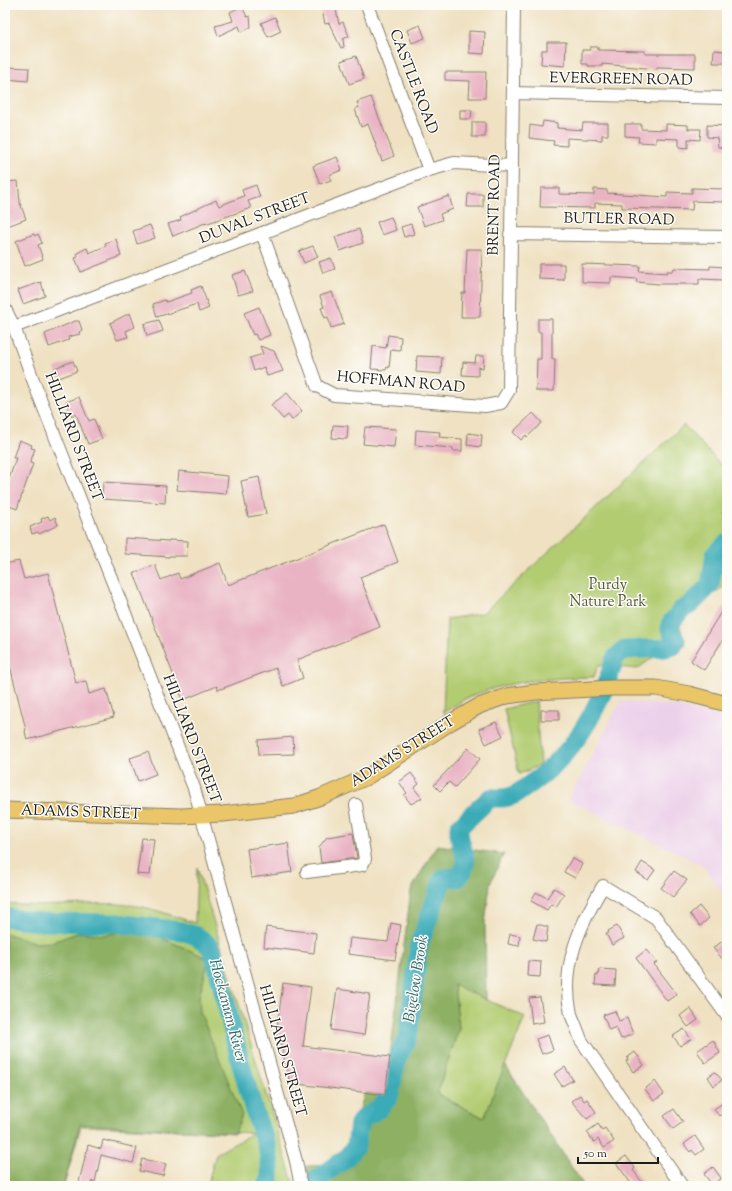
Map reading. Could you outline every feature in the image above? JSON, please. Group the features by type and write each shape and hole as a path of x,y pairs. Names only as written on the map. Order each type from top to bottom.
{"main road":[{"name":"ADAMS STREET","path":"5,810 202,816 294,806 321,797 368,777 451,722 479,706 507,696 535,692 604,688 656,688 689,694 727,704"}],"street":[{"name":"CASTLE ROAD","path":"367,5 429,170"},
{"name":"BRENT ROAD","path":"501,403 509,390 514,5"},
{"name":"EVERGREEN ROAD","path":"513,93 727,98"},
{"name":"DUVAL STREET","path":"10,323 262,233 429,170 454,163 512,166"},
{"name":"HOFFMAN ROAD","path":"262,233 318,386 334,395 485,406 501,403"},
{"name":"BUTLER ROAD","path":"510,234 727,237"},
{"name":"HILLIARD STREET","path":"5,309 194,788 296,1161 300,1186"},
{"path":"307,872 362,865 365,859 356,805"},
{"path":"682,1186 581,1040 571,1013 568,988 570,957 584,919 603,886 656,918 727,1016"}],"shaded area":[{"path":"621,701 676,706 727,718 727,902 704,866 568,800"}],"green space":[{"name":"Purdy Nature Park","path":"684,425 721,465 727,461 727,585 689,608 676,614 686,645 654,657 637,669 598,665 594,677 545,679 498,687 467,698 443,713 447,619 483,613"},
{"path":"536,701 540,765 519,774 504,709"},
{"path":"437,845 504,854 490,884 485,923 486,1000 454,985 459,1028 437,1094 484,1118 505,1065 584,1186 305,1186 304,1166 342,1165 365,1093 385,1095 411,890"},
{"path":"197,867 294,1186 207,1186 216,1154 254,1133 81,1126 64,1186 5,1186 5,903 36,906 99,904 130,905 155,910 195,923"},
{"path":"127,931 160,937 209,959 199,997 200,1012 242,1115 235,1133 80,1124 63,1186 5,1186 5,933 37,943 52,942 80,932 103,935"},
{"path":"453,985 525,1017 484,1118 437,1094 459,1028"}],"building":[{"path":"321,5 335,5 339,24 343,22 349,36 343,39 344,47 341,48 329,23 325,24"},
{"path":"242,6 247,17 250,16 251,27 241,32 239,26 218,36 215,26 233,21 230,12"},
{"path":"275,17 281,31 268,37 261,23"},
{"path":"420,25 425,38 412,43 407,30"},
{"path":"469,31 485,32 484,54 469,53"},
{"path":"547,42 566,42 565,66 541,64 542,50 547,50"},
{"path":"590,47 598,47 598,50 645,51 645,54 695,54 695,68 657,67 657,69 602,64 602,66 588,66 588,64 582,64 582,50 590,50"},
{"path":"714,50 727,51 727,63 713,63"},
{"path":"356,56 364,79 349,84 341,61"},
{"path":"5,67 29,68 28,81 5,79"},
{"path":"445,72 486,72 485,98 469,98 470,81 445,80"},
{"path":"371,97 394,156 382,161 368,124 361,127 355,109 359,107 357,102"},
{"path":"460,110 472,110 471,119 460,119"},
{"path":"543,121 557,123 557,128 582,130 583,123 608,123 608,135 602,135 602,140 567,138 567,146 553,145 554,141 529,138 530,125 542,127"},
{"path":"472,122 485,122 485,137 472,137"},
{"path":"625,124 641,124 641,129 666,130 666,124 688,125 688,129 701,129 700,140 688,139 688,148 679,147 679,139 656,138 656,143 638,142 639,137 625,136"},
{"path":"707,125 727,126 727,148 718,147 717,138 707,137"},
{"path":"337,157 342,170 329,175 331,180 320,184 313,166"},
{"path":"18,181 20,203 26,219 5,227 5,182"},
{"path":"256,185 260,197 248,201 251,208 205,223 173,236 168,224 181,220 180,217 216,200 219,206 244,196 242,190"},
{"path":"541,188 559,188 559,194 594,195 594,189 607,190 607,193 667,197 667,192 692,193 692,188 724,189 723,202 693,201 692,210 622,208 622,204 595,203 595,208 540,207"},
{"path":"468,194 483,194 483,207 467,207"},
{"path":"449,196 453,209 440,214 442,220 424,226 417,207"},
{"path":"391,217 396,230 382,235 377,222"},
{"path":"411,224 414,234 404,237 401,227"},
{"path":"150,225 155,238 137,244 133,231"},
{"path":"359,229 363,243 340,251 335,237"},
{"path":"34,234 35,236 38,234 42,243 38,245 43,259 25,266 16,241"},
{"path":"116,239 121,256 81,272 75,258 78,257 77,253 87,248 89,253 106,246 105,243"},
{"path":"313,246 318,257 304,263 299,251"},
{"path":"467,249 482,249 480,317 461,317 462,293 465,293"},
{"path":"331,258 335,269 323,273 319,262"},
{"path":"539,264 564,264 564,280 539,279"},
{"path":"582,264 640,266 639,271 667,273 667,271 673,271 674,268 710,269 710,266 725,267 725,280 699,279 699,284 659,284 636,282 637,279 611,277 611,283 582,282"},
{"path":"245,271 253,291 238,295 232,275"},
{"path":"41,282 45,296 23,304 18,290"},
{"path":"201,286 209,308 199,312 197,304 157,317 153,304 165,300 166,302 192,293 191,290"},
{"path":"332,292 344,324 331,328 328,317 325,318 321,308 324,307 320,296"},
{"path":"259,307 270,335 258,340 255,334 253,335 244,313"},
{"path":"130,313 135,327 126,331 128,337 117,340 110,323"},
{"path":"538,319 552,319 552,359 555,359 554,391 536,391 537,359 541,359 541,332 538,332"},
{"path":"159,320 163,331 147,336 144,324"},
{"path":"75,321 79,321 82,330 79,332 80,334 68,337 69,340 49,347 45,334"},
{"path":"388,335 401,337 400,350 391,349 389,368 387,367 386,370 371,369 373,346 386,348"},
{"path":"260,346 274,351 283,371 267,376 264,367 254,371 250,358 263,354"},
{"path":"417,356 442,357 441,374 416,372"},
{"path":"476,356 484,356 483,368 478,367 478,376 462,375 463,362 475,363"},
{"path":"73,361 77,371 59,378 55,368"},
{"path":"287,393 302,411 292,420 288,415 283,419 271,405"},
{"path":"79,397 89,421 94,419 102,439 88,444 76,414 72,416 66,402"},
{"path":"533,413 542,423 527,437 526,435 521,440 513,432"},
{"path":"333,425 348,426 347,439 332,438"},
{"path":"365,427 396,429 394,447 363,444"},
{"path":"416,430 440,432 439,437 462,439 462,451 453,451 453,448 415,445"},
{"path":"468,433 482,435 481,447 467,445"},
{"path":"19,440 32,445 31,448 35,449 30,463 33,464 17,509 5,504 5,491 16,458 13,458"},
{"path":"179,471 228,476 226,494 177,490"},
{"path":"259,477 266,514 248,517 241,481"},
{"path":"103,482 166,486 165,503 102,499"},
{"path":"48,516 50,520 55,517 58,525 39,534 38,532 32,534 30,527 42,522 41,519"},
{"path":"384,524 398,562 360,577 380,627 297,660 303,678 283,686 276,668 218,690 217,686 183,700 134,573 155,565 161,580 178,573 180,579 220,563 228,585"},
{"path":"125,538 188,541 187,556 169,557 125,554"},
{"path":"19,561 24,579 48,573 76,683 86,681 89,694 106,689 114,717 27,740 26,730 5,646 5,564"},
{"path":"727,602 727,633 704,670 691,661"},
{"path":"541,710 559,710 559,720 541,720"},
{"path":"496,722 503,736 486,744 479,729"},
{"path":"293,737 294,754 259,755 258,740"},
{"path":"468,748 480,759 455,787 449,782 440,791 434,785"},
{"path":"148,752 156,774 138,781 130,758"},
{"path":"411,773 419,784 414,788 422,798 411,804 404,795 407,793 399,782"},
{"path":"353,833 357,858 321,863 319,847 327,837"},
{"path":"142,838 154,839 150,875 137,874"},
{"path":"288,843 292,872 251,878 247,849"},
{"path":"572,858 582,864 575,878 564,872"},
{"path":"642,862 655,870 648,880 636,872"},
{"path":"674,871 687,880 673,897 661,888"},
{"path":"554,888 564,894 556,907 551,904 547,910 531,901 536,892 547,898"},
{"path":"699,906 709,918 700,926 690,914"},
{"path":"391,923 401,925 395,960 348,954 350,938 388,942"},
{"path":"537,924 548,927 546,942 533,939"},
{"path":"617,926 624,938 612,945 606,934 609,933 608,931"},
{"path":"266,927 316,933 314,953 264,947"},
{"path":"510,934 520,936 519,946 508,944"},
{"path":"727,938 727,964 713,948"},
{"path":"646,950 657,962 654,964 677,994 667,1001 636,958"},
{"path":"528,961 541,962 540,977 527,976"},
{"path":"599,969 616,970 615,986 595,985 596,975 598,976"},
{"path":"283,983 311,987 303,1046 390,1057 385,1095 290,1083 280,1040 275,1042"},
{"path":"337,989 370,994 364,1035 331,1030"},
{"path":"540,997 544,1022 532,1024 529,998"},
{"path":"690,1008 698,1020 688,1027 680,1016"},
{"path":"615,1011 619,1021 627,1018 633,1034 621,1039 616,1027 609,1030 603,1015"},
{"path":"684,1029 691,1039 680,1046 673,1036"},
{"path":"548,1035 553,1050 542,1054 536,1039"},
{"path":"713,1040 720,1053 705,1063 697,1051"},
{"path":"635,1052 644,1065 633,1072 626,1061 628,1060 627,1058"},
{"path":"565,1067 573,1080 562,1086 554,1074"},
{"path":"715,1072 722,1080 714,1086 708,1077"},
{"path":"655,1081 664,1094 654,1101 645,1089"},
{"path":"580,1095 584,1101 587,1099 596,1112 587,1119 571,1101"},
{"path":"727,1100 727,1110 719,1116 714,1109"},
{"path":"674,1109 683,1122 673,1129 664,1116"},
{"path":"598,1124 602,1130 605,1128 614,1141 604,1148 598,1139 594,1142 587,1132"},
{"path":"695,1136 704,1149 696,1155 692,1150 690,1152 684,1144"},
{"path":"103,1140 137,1148 133,1163 101,1155 95,1182 92,1181 90,1186 78,1186 88,1145 101,1149"},
{"path":"626,1156 635,1168 633,1170 645,1186 633,1186 616,1163"},
{"path":"142,1159 166,1164 163,1176 139,1171"},
{"path":"713,1167 721,1178 712,1185 704,1174"}],"waterway":[{"name":"Bigelow Brook","path":"312,1183 345,1159 356,1146 359,1124 363,1118 379,1109 389,1097 397,1059 408,1037 419,945 443,879 449,877 458,878 465,865 459,827 490,798 511,797 532,783 561,758 584,728 602,694 615,658 624,650 665,648 673,646 676,641 670,629 670,624 681,610 690,605 710,585 715,554 727,543"},
{"name":"Hockanum River","path":"5,917 37,922 117,923 181,931 194,935 204,941 211,948 215,958 240,1061 254,1111 267,1146 270,1165 270,1179 267,1186"}]}
